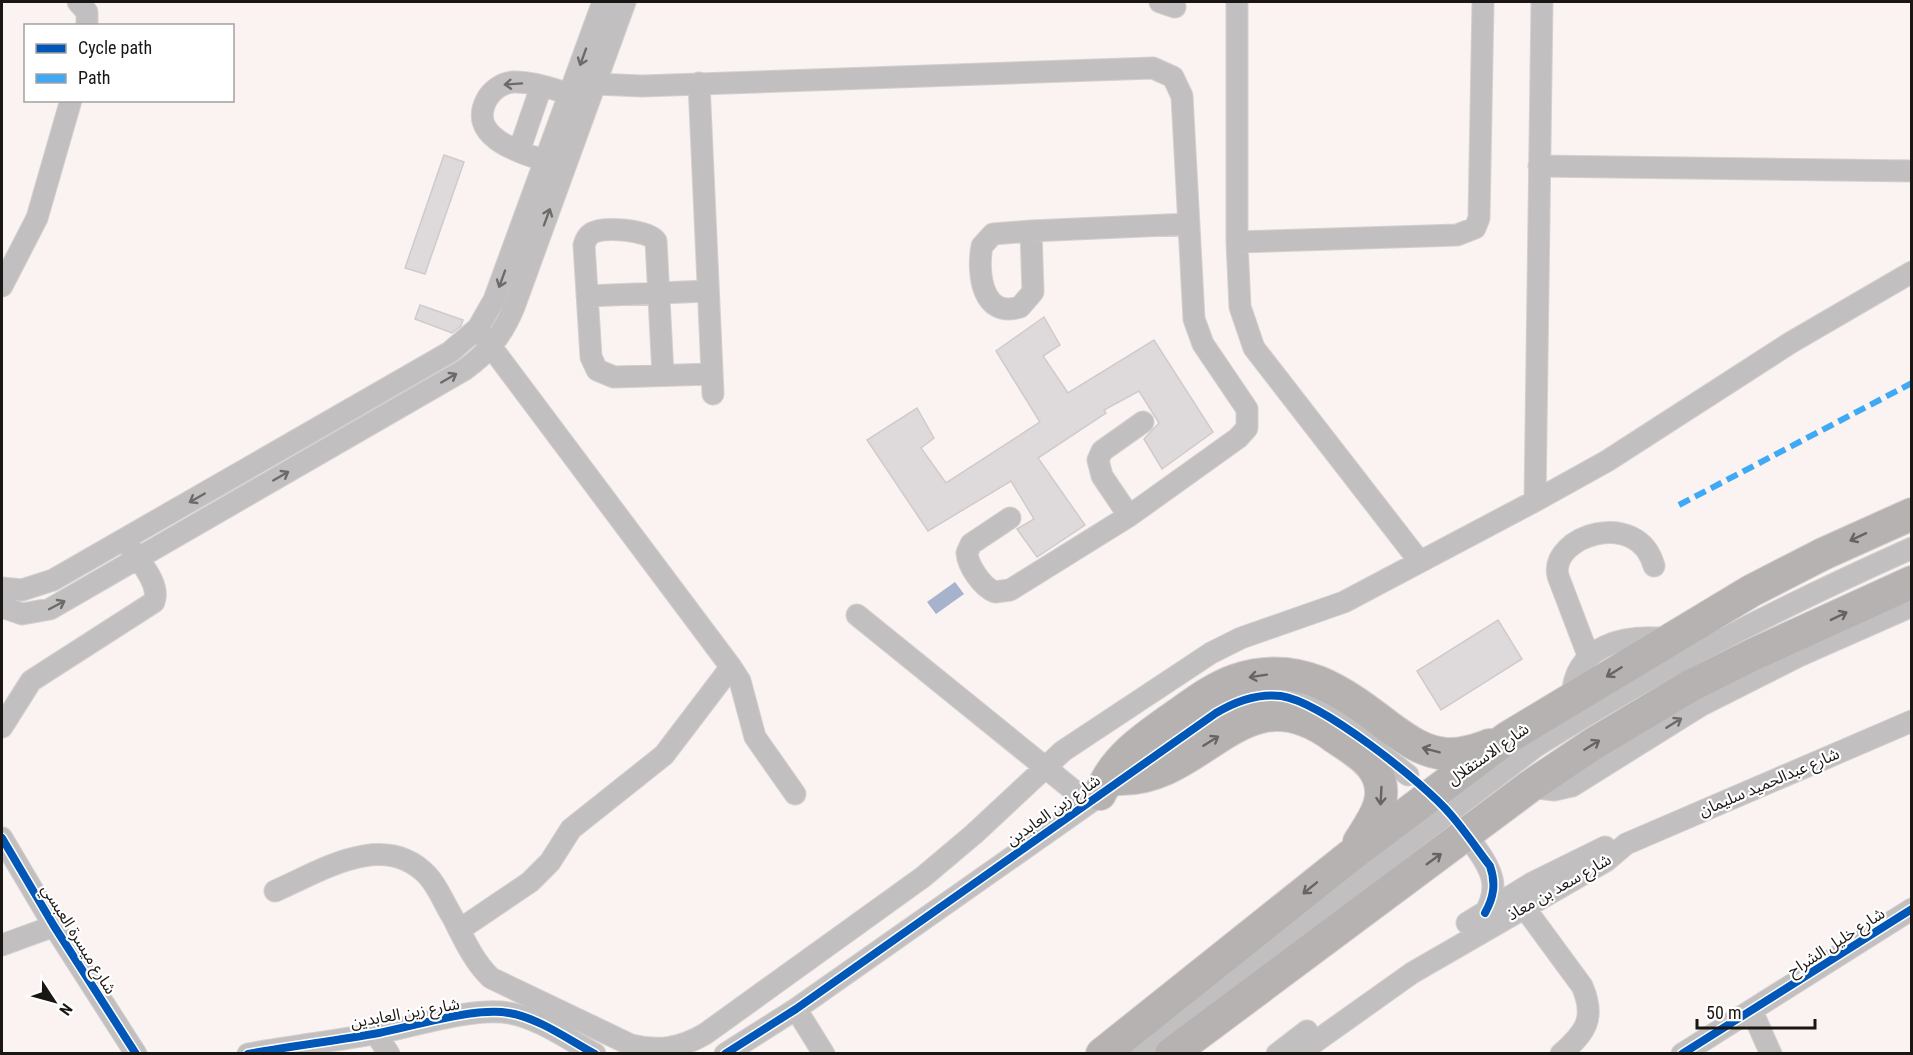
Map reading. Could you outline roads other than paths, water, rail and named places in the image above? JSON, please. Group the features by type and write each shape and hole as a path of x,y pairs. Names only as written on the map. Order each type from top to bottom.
{"highway":[{"name":"شارع الاستقلال","path":"1102,1053 1350,856 1507,738 1668,639 1813,559 1911,514"},
{"path":"1178,1050 1529,787 1690,686 1911,582"},
{"path":"1103,792 1108,775 1120,759 1162,726 1221,687 1254,676 1290,674 1324,683 1356,702 1413,744 1434,752 1468,753 1507,738"},
{"path":"1103,792 1165,770 1250,719 1275,714 1300,717 1323,728 1371,764 1381,784 1380,807 1350,856"}],"street":[{"path":"78,2 87,12 87,24"},
{"path":"2,588 22,590 38,587 346,414 450,352 478,328 497,294 555,165 593,91 624,6 601,2 569,94 555,165 514,307 491,347 464,370 50,609 22,614 2,608"},
{"path":"1237,2 1237,242 1238,289 1242,316 1254,348 1420,562"},
{"path":"1237,242 1457,235 1475,228 1479,218 1483,2"},
{"path":"1535,501 1542,2"},
{"path":"555,165 503,145 490,135 483,120 484,104 493,91 507,83 541,87 569,94 630,86 699,83 1160,69 1173,77 1182,96 1194,319 1203,344 1247,409 1249,421 1247,428 1238,438 1129,516 1010,590 995,592 984,585 969,562 967,552 971,544 1010,518"},
{"path":"663,375 657,246 652,236 641,231 599,231 590,234 584,245 591,357 597,370 614,377 663,375 712,384 699,83"},
{"path":"519,151 541,87"},
{"path":"2,286 27,242 40,210 70,102"},
{"path":"1539,165 1911,171"},
{"path":"1031,231 1189,224"},
{"path":"274,891 354,857 389,855 411,863 429,878 483,970 501,984 631,1046 654,1049 679,1047 705,1034 923,877 974,834 1044,766 1083,736 1211,653 1241,638 1344,602 1535,501 1607,461 1790,343 1911,272"},
{"path":"587,296 708,291"},
{"path":"478,328 731,666 740,681 755,737 795,794"},
{"path":"346,414 356,433"},
{"path":"1129,516 1102,476 1098,460 1102,451 1143,422"},
{"path":"233,477 245,497"},
{"path":"1588,655 1558,576 1557,565 1561,554 1573,544 1599,534 1617,532 1634,537 1641,543 1654,566"},
{"path":"2,727 31,681 154,602 156,590 125,539"},
{"path":"1134,1053 1535,747 1605,704 1769,614 1911,548"},
{"path":"1146,1053 1504,779 1552,745 1616,706 1680,672 1829,594 1911,557"},
{"path":"1529,787 1554,790 1572,786 1701,706 1799,656 1911,606"},
{"path":"857,615 1044,766 1103,792"},
{"path":"1572,698 1574,679 1588,655 1627,640 1668,639"},
{"path":"459,930 531,882 550,862 571,829 664,755 731,666"},
{"name":"شارع زين العابدين","path":"725,1053 796,1009 1230,704 1262,696 1295,699 1311,705 1408,775"},
{"name":"شارع عبدالحميد سليمان","path":"1626,844 1911,721"},
{"name":"شارع سعد بن معاذ","path":"1298,1053 1337,1016 1434,943 1532,884 1602,848 1626,844"},
{"name":"شارع سعد بن معاذ","path":"1277,1053 1412,972 1606,861 1626,844"},
{"name":"شارع ميسرة العبسي","path":"4,848 136,1053"},
{"path":"1476,848 1490,866 1505,876 1532,884"},
{"path":"1485,913 1493,895 1493,876 1490,866"},
{"path":"1524,907 1582,986 1588,999 1589,1016 1583,1032 1561,1053"},
{"name":"شارع خليل الشراح","path":"1682,1053 1911,909"},
{"path":"2,945 54,926"},
{"path":"796,1009 824,1053"},
{"path":"1752,1011 1771,1053"},
{"name":"شارع زين العابدين","path":"248,1053 376,1034 462,1016 509,1013 543,1026 595,1053"},
{"path":"376,1034 389,1053"}],"water":[{"path":"955,582 964,594 936,614 927,602"}]}
